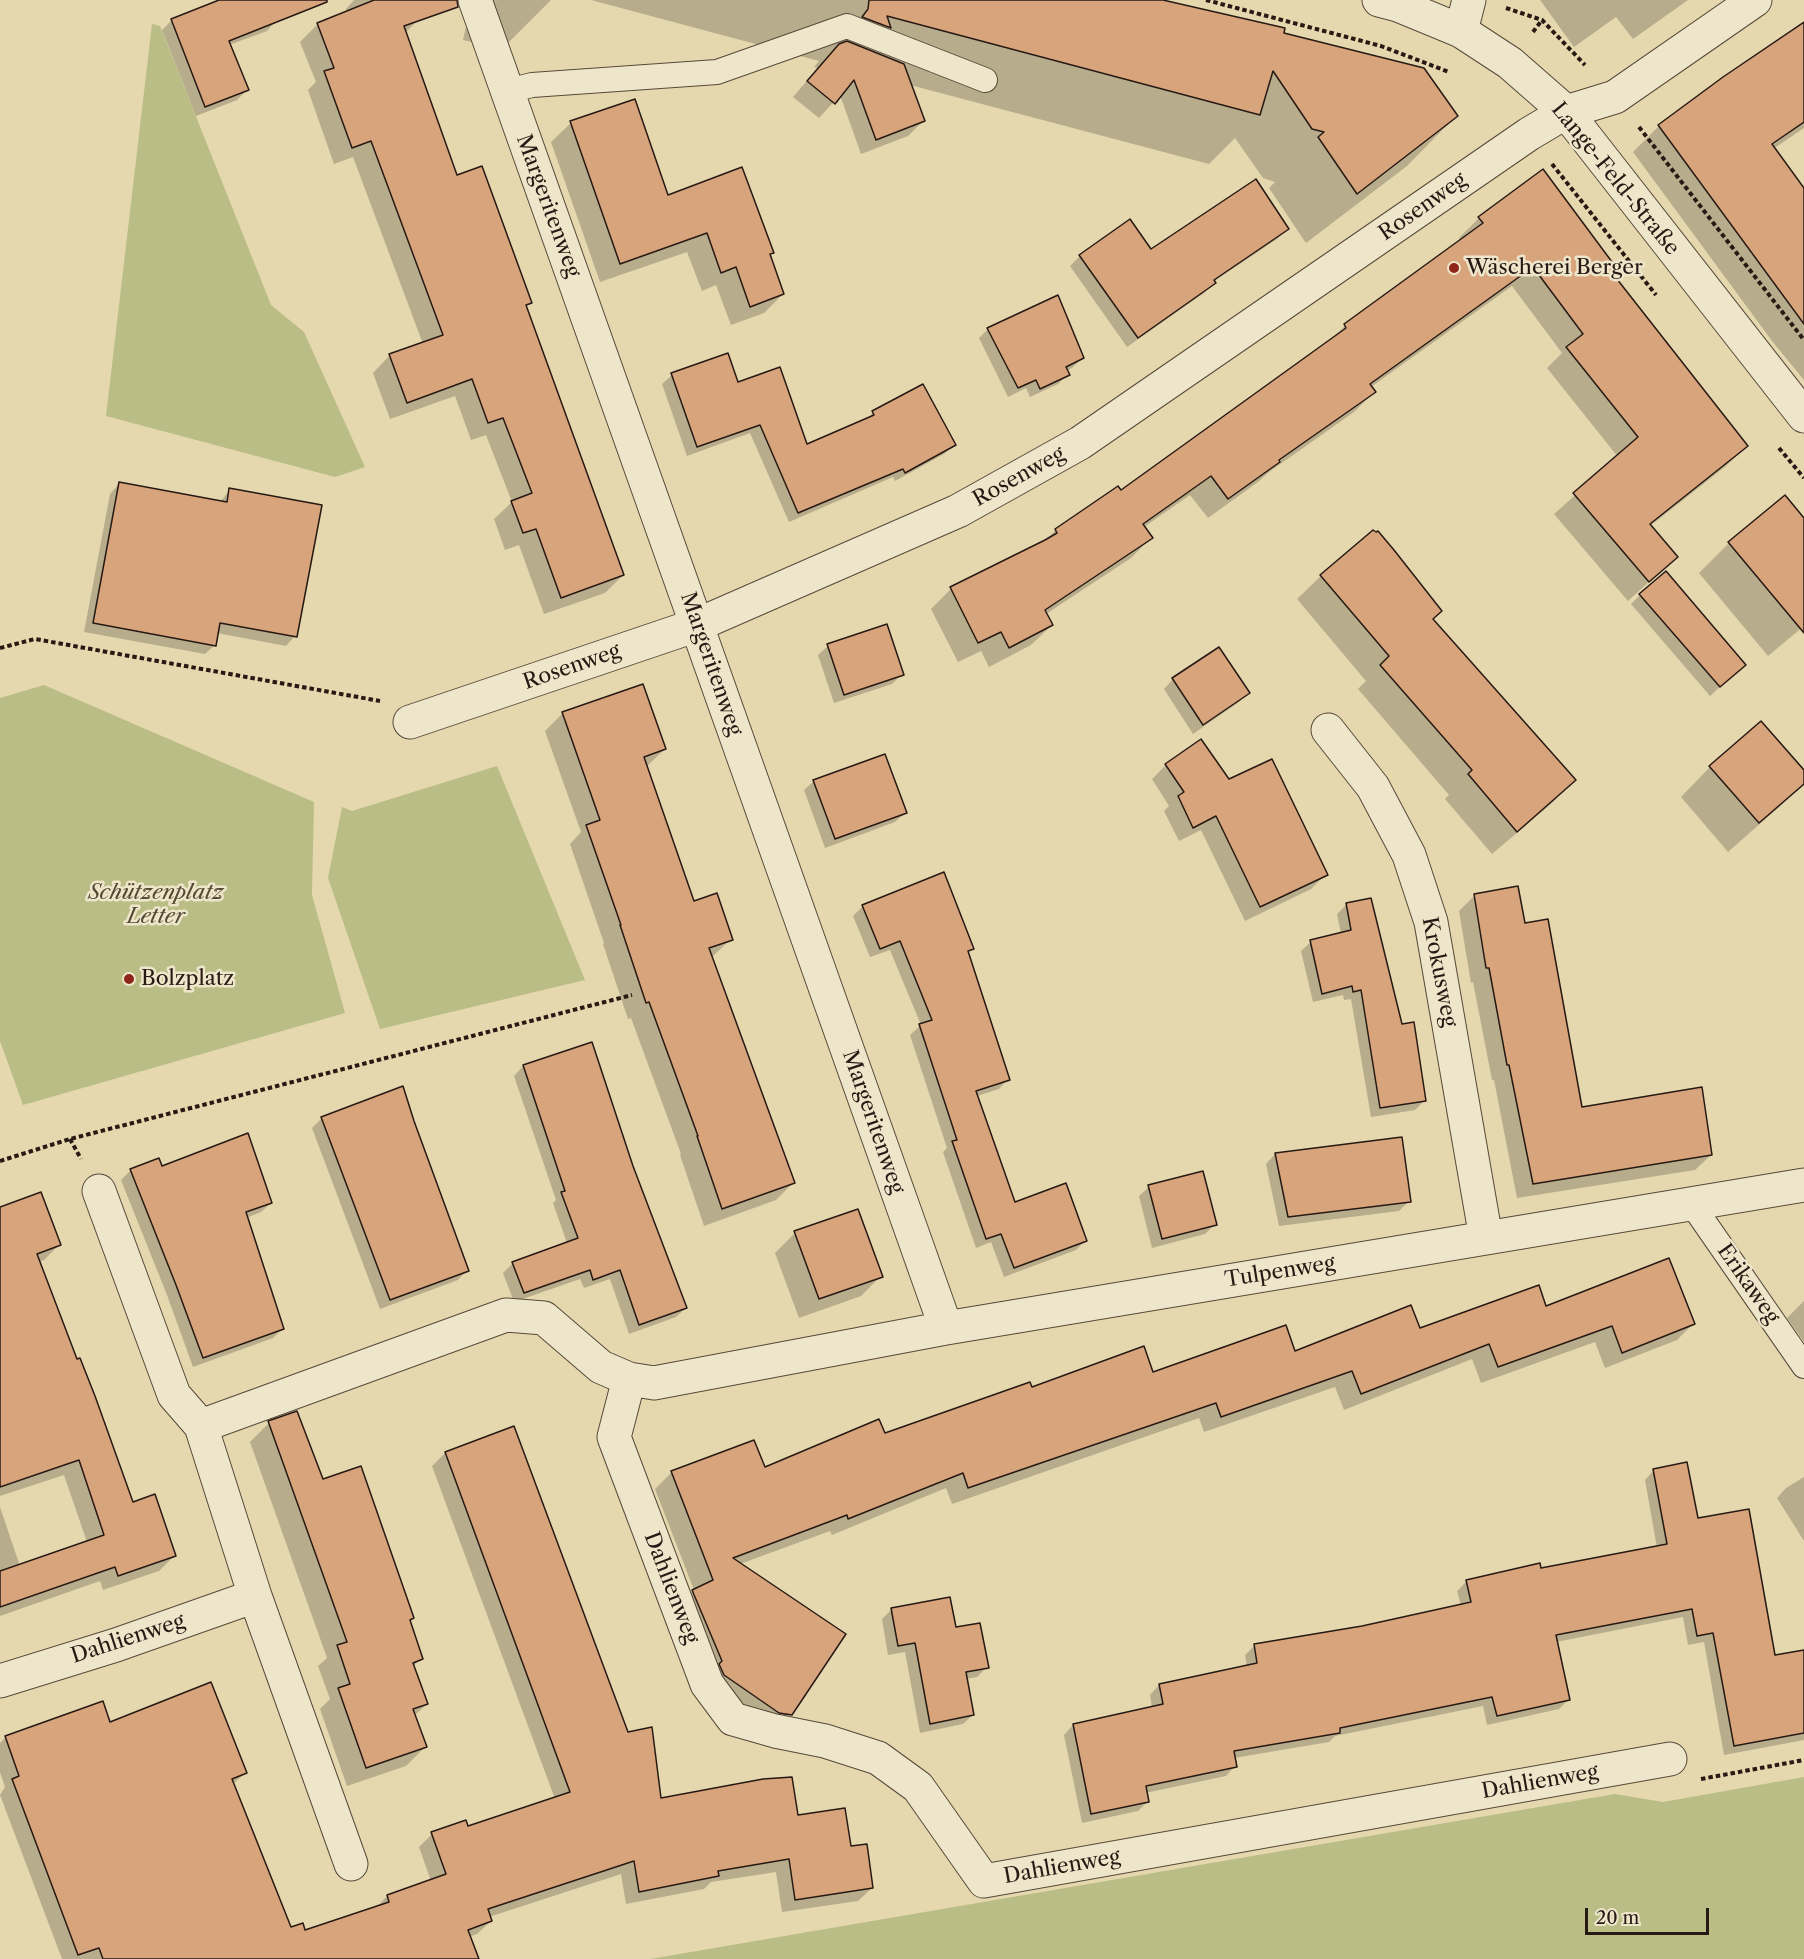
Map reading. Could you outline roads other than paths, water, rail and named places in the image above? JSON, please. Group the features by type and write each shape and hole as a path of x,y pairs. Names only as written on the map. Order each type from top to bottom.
{"street":[{"name":"Margeritenweg","path":"476,0 946,1328"},
{"name":"Lange-Feld-Straße","path":"1379,0 1398,5 1476,12 1510,63 1566,112 1804,416"},
{"name":"Rosenweg","path":"410,722 697,625 958,511 1080,443 1529,134 1566,112 1615,97 1755,0"},
{"name":"Krokusweg","path":"1328,730 1373,787 1409,855 1431,922 1486,1238"},
{"name":"Tulpenweg","path":"629,1379 654,1383 946,1328 1804,1185"},
{"path":"99,1191 174,1395 201,1426 255,1596 351,1864"},
{"path":"201,1426 506,1315 544,1318 601,1367 629,1379"},
{"name":"Dahlienweg","path":"629,1379 614,1437 707,1684 733,1719 775,1731 825,1741 878,1758 918,1786 984,1881 1670,1759"},
{"name":"Dahlienweg","path":"0,1681 116,1645 255,1596"}],"lane":[{"path":"508,91 532,85 717,72 847,26 985,80"},
{"name":"Erikaweg","path":"1691,1203 1804,1366"}],"place":[{"name":"Wäscherei Berger","path":"1454,268"},
{"name":"Bolzplatz","path":"129,979"}],"park label":[{"name":"Schützenplatz Letter","path":"156,905"}]}
